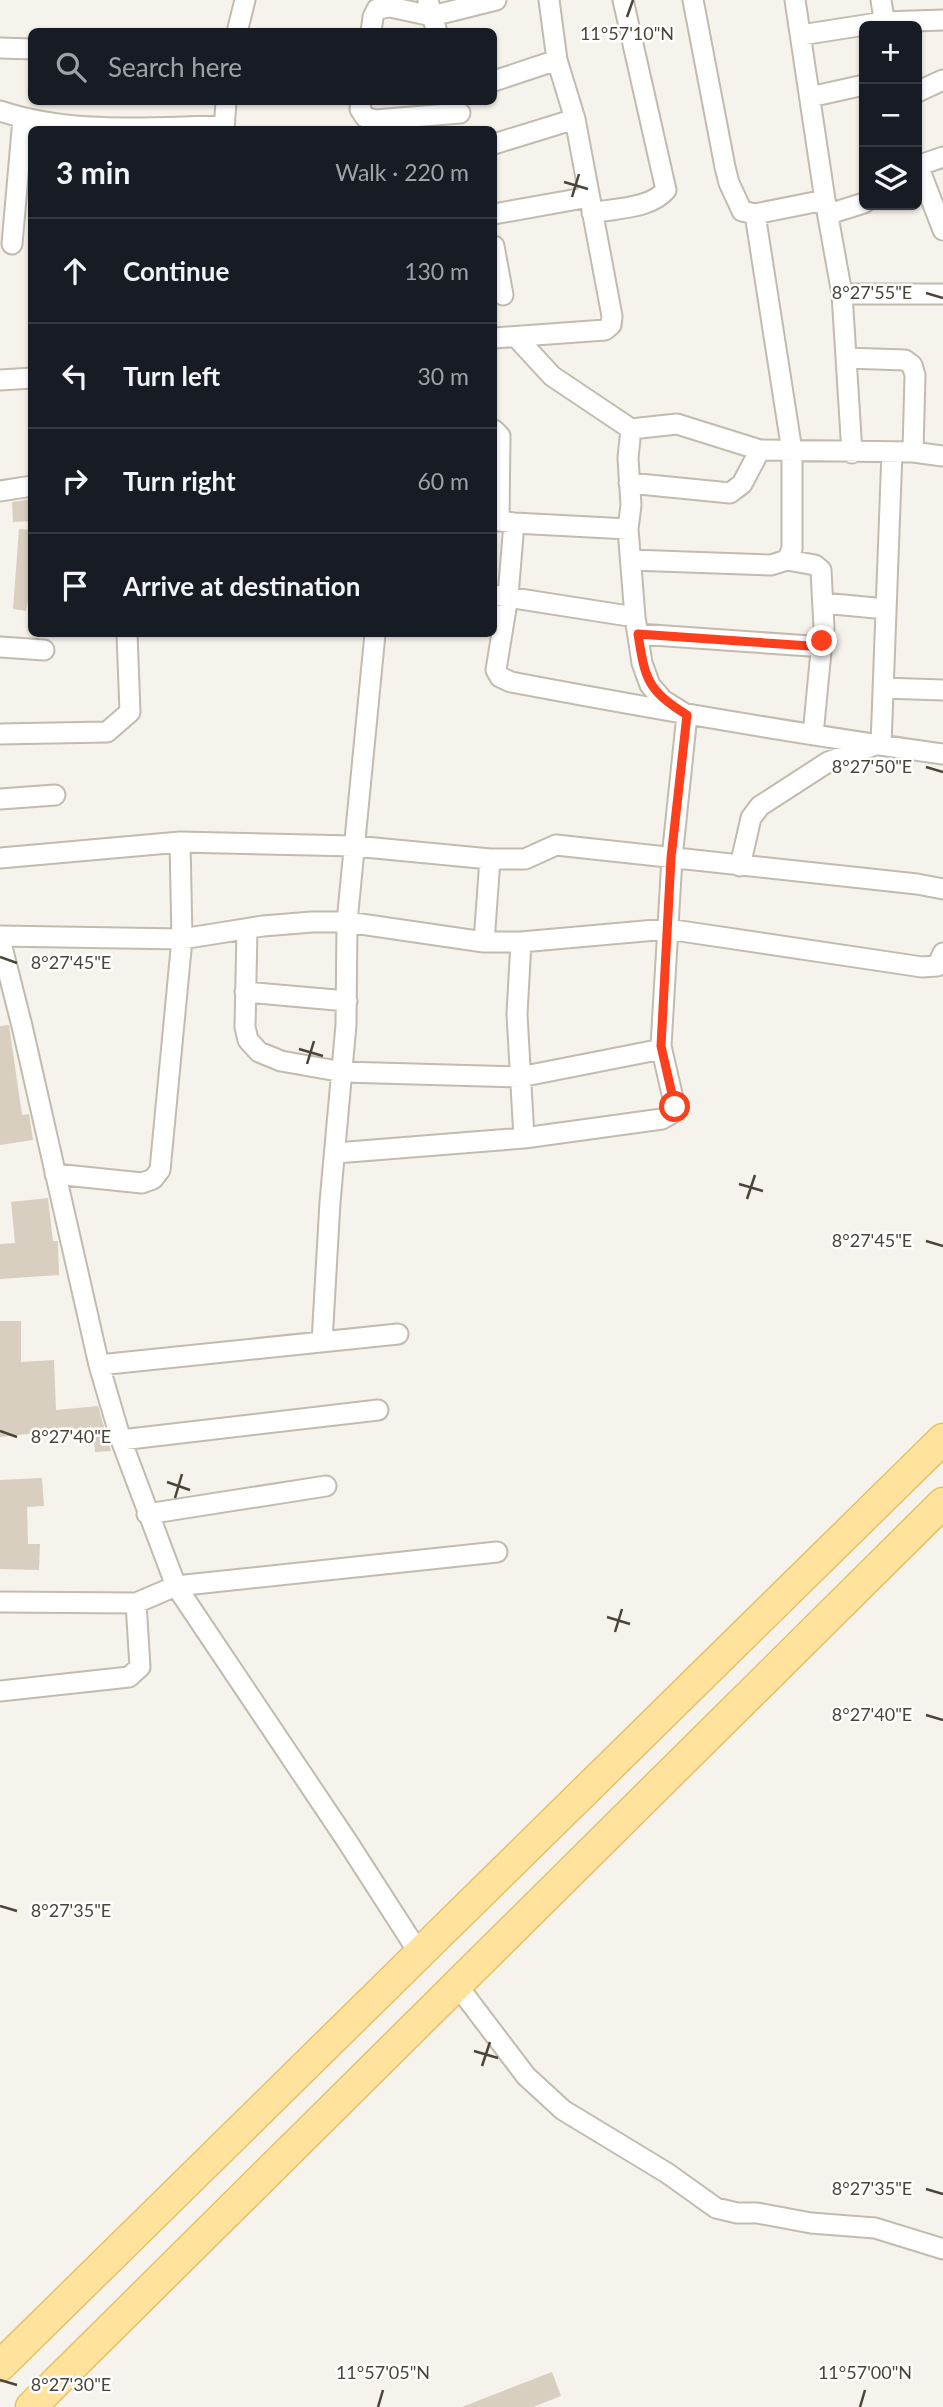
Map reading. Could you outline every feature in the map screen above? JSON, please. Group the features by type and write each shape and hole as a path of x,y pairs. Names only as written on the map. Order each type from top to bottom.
{"main road":[{"path":"0,2366 943,1439"},
{"path":"31,2407 943,1503"}],"street":[{"path":"238,28 245,0"},
{"path":"372,28 377,9 390,7 432,16 496,0"},
{"path":"497,338 606,330 611,325 612,316 575,119 557,60 549,0"},
{"path":"497,214 649,203 659,198 666,190 623,0"},
{"path":"693,0 729,183 742,211 755,214 859,204"},
{"path":"795,0 842,294 852,453"},
{"path":"881,0 884,21"},
{"path":"922,21 943,20"},
{"path":"801,35 859,27"},
{"path":"0,48 28,49"},
{"path":"497,80 557,60"},
{"path":"922,90 943,80"},
{"path":"810,97 859,86"},
{"path":"224,126 226,105"},
{"path":"361,105 365,117 375,120 461,115"},
{"path":"0,111 23,119 72,126"},
{"path":"23,119 6,244 28,249"},
{"path":"497,143 575,119"},
{"path":"922,171 943,157"},
{"path":"922,183 943,230"},
{"path":"755,214 792,451 792,550 787,560"},
{"path":"497,265 503,295"},
{"path":"842,294 943,294"},
{"path":"517,338 552,376 631,429 677,424 760,450 914,452 943,456"},
{"path":"846,358 905,360 912,365 915,375 914,452"},
{"path":"0,380 28,378"},
{"path":"631,429 628,529 636,626 642,663 650,685 663,700 687,715"},
{"path":"497,433 500,436 502,521 496,670 500,677 523,684 687,715 723,718 813,735 943,754"},
{"path":"629,483 730,493 742,484 760,450"},
{"path":"879,745 892,452"},
{"path":"0,491 28,487"},
{"path":"502,521 628,529"},
{"path":"631,560 771,565 787,560 815,565 821,570 824,628 813,735"},
{"path":"501,596 636,626 810,646 822,641"},
{"path":"823,603 886,608"},
{"path":"0,734 107,732 119,724 130,712 127,637"},
{"path":"322,1342 330,1202 343,1072 347,1001 347,922 375,637"},
{"path":"0,647 44,650"},
{"path":"883,688 943,690"},
{"path":"336,1153 524,1138 662,1119 671,1114 675,1107 661,1046 671,858 687,715"},
{"path":"0,734 117,734"},
{"path":"740,866 751,818 760,806 828,762 879,745"},
{"path":"0,799 55,795"},
{"path":"55,1174 142,1183 153,1180 160,1170 182,939 180,842"},
{"path":"0,858 180,842 354,846 490,859 525,859 555,845 943,889"},
{"path":"484,942 490,859"},
{"path":"419,1953 347,1840 176,1586 121,1440 99,1365 0,942 182,939 312,922 347,922 484,942 521,942 667,929 922,967 937,966 943,953"},
{"path":"247,929 245,1027 248,1040 259,1052 281,1061 343,1072 520,1077 657,1051 661,1046"},
{"path":"521,942 517,1014 524,1138"},
{"path":"245,992 347,1001"},
{"path":"99,1365 398,1334"},
{"path":"121,1440 378,1410"},
{"path":"147,1514 326,1486"},
{"path":"0,1601 136,1603 176,1586 498,1552"},
{"path":"0,1690 129,1677 140,1667 136,1603"},
{"path":"457,1985 526,2076 563,2110 667,2173 716,2208 811,2223 875,2228 943,2249"}],"building":[{"path":"28,500 28,521 13,522 12,502"},
{"path":"19,529 28,530 26,611 13,609"},
{"path":"9,1025 22,1115 29,1114 33,1140 0,1145 0,1026"},
{"path":"48,1198 53,1241 58,1241 59,1275 0,1279 0,1244 15,1243 11,1202"},
{"path":"0,1321 21,1321 21,1362 54,1360 56,1410 98,1406 111,1451 95,1452 93,1427 0,1437"},
{"path":"42,1478 44,1506 27,1507 28,1544 40,1544 39,1570 0,1569 0,1480"},
{"path":"552,2372 561,2396 533,2407 462,2407"}],"route":[{"path":"675,1107 661,1046 671,858 687,715 663,700 650,685 642,663 638,634 810,646 822,641"}]}
